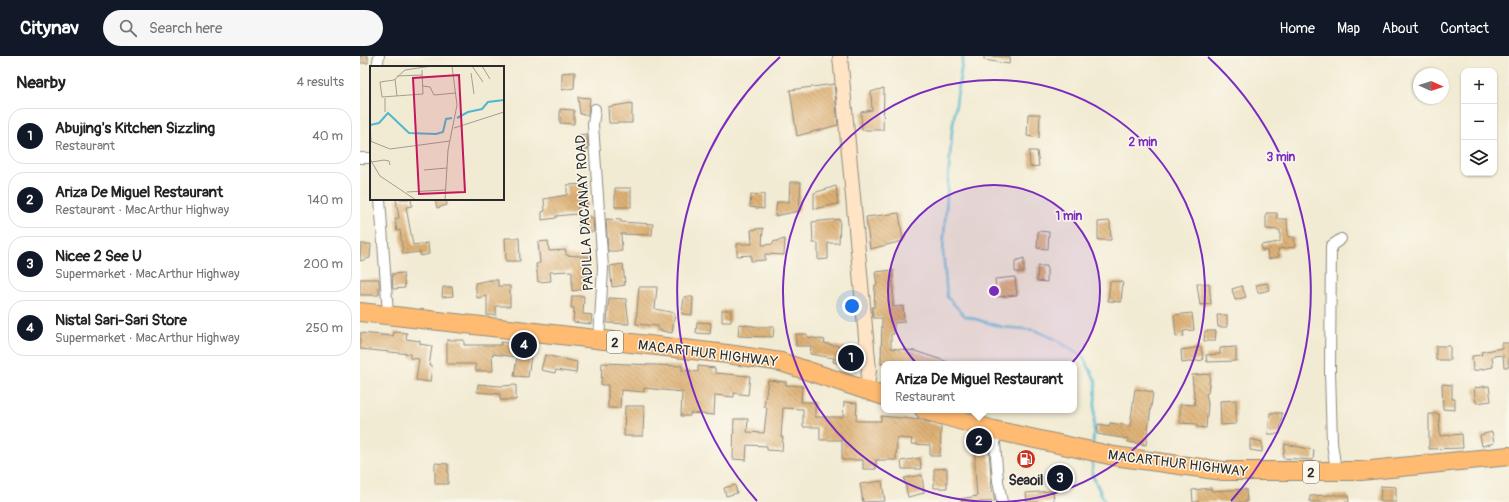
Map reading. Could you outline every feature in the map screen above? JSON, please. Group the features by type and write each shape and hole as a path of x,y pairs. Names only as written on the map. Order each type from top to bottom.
{"highway":[{"name":"MACARTHUR HIGHWAY","path":"360,312 388,314 781,362 881,395"},
{"name":"MACARTHUR HIGHWAY","path":"934,413 994,430 1082,450 1114,456 1223,471 1336,471 1396,469 1509,456"}],"street":[{"path":"377,66 379,56"},
{"path":"840,56 869,370 867,390"},
{"name":"PADILLA DACANAY ROAD","path":"595,109 593,125 603,268 599,340"},
{"path":"380,200 388,314"},
{"path":"1336,471 1332,443 1330,371 1332,314 1330,256 1331,246 1341,239"},
{"path":"994,430 998,481 1002,502"}],"building":[{"path":"360,56 368,56 368,63 360,63"},
{"path":"984,56 1010,56 1009,64 984,60"},
{"path":"575,72 574,88 562,90 562,73"},
{"path":"834,84 838,125 797,136 790,90"},
{"path":"884,88 883,130 862,130 861,112 872,110 871,92"},
{"path":"578,97 590,98 588,115 580,114"},
{"path":"632,103 632,123 609,123 608,107"},
{"path":"560,109 574,110 574,124 560,123"},
{"path":"1028,114 1040,114 1039,138 1027,136"},
{"path":"587,134 588,149 577,149 578,135"},
{"path":"1029,151 1037,151 1039,166 1030,167"},
{"path":"790,182 801,182 799,211 775,216 777,202 789,202"},
{"path":"587,184 587,207 578,207 577,214 556,216 556,218 542,220 542,212 545,211 544,199 567,195 567,185"},
{"path":"836,186 838,204 814,209 814,193"},
{"path":"615,188 631,188 631,207 615,207"},
{"path":"764,194 764,209 750,207 751,195"},
{"path":"396,200 411,200 412,206 406,207 413,245 428,243 429,254 421,256 420,252 403,254 400,230 397,231 395,219 399,218"},
{"path":"435,200 446,200 447,205 437,208"},
{"path":"899,213 903,241 870,249 866,217"},
{"path":"1266,213 1277,213 1277,219 1287,219 1288,237 1294,237 1295,247 1278,249 1279,257 1268,259 1267,250 1262,251 1261,245 1280,242 1280,230 1266,229"},
{"path":"579,216 593,218 594,232 579,232"},
{"path":"606,219 621,220 621,222 653,224 652,235 621,234 622,251 608,251"},
{"path":"840,219 839,243 828,243 828,259 818,260 818,243 813,243 812,222"},
{"path":"1110,221 1111,240 1098,240 1098,222"},
{"path":"763,228 762,245 773,244 773,242 785,239 784,255 765,254 765,260 751,261 751,255 737,256 737,244 752,244 751,230"},
{"path":"1038,231 1049,232 1048,249 1037,248"},
{"path":"505,238 519,238 520,261 506,261"},
{"path":"548,241 549,251 566,250 566,255 591,257 585,289 572,291 572,271 550,272 551,281 538,282 536,264 540,263 538,242"},
{"path":"361,244 371,244 370,258 360,261"},
{"path":"1024,258 1024,272 1015,272 1015,261"},
{"path":"623,264 625,285 612,287 610,266"},
{"path":"1038,266 1047,266 1047,282 1037,281"},
{"path":"893,270 893,307 903,306 904,322 894,323 894,334 891,334 891,348 915,351 945,361 881,361 882,318 873,318 872,307 874,307 875,285 877,285 875,272"},
{"path":"403,273 405,288 393,289 392,274"},
{"path":"1015,277 1017,295 997,297 995,279"},
{"path":"360,279 379,279 379,295 360,295"},
{"path":"498,280 498,286 510,286 510,306 496,306 496,315 487,315 487,296 477,298 475,283"},
{"path":"1110,281 1123,282 1121,302 1108,301"},
{"path":"1209,283 1211,304 1200,305 1197,284"},
{"path":"1267,283 1269,290 1258,293 1256,285"},
{"path":"1242,286 1246,297 1235,300 1232,289"},
{"path":"443,287 452,287 453,296 442,297"},
{"path":"639,287 657,287 655,309 675,313 672,333 658,330 658,326 636,324"},
{"path":"572,296 584,296 583,314 592,315 591,324 573,322 574,308 571,308"},
{"path":"684,297 693,297 692,315 682,314"},
{"path":"609,298 626,299 629,324 607,323"},
{"path":"722,310 731,310 731,322 722,322"},
{"path":"1192,313 1194,330 1183,331 1184,336 1176,337 1174,315"},
{"path":"1217,315 1227,315 1227,327 1218,327"},
{"path":"697,322 711,323 710,334 696,333"},
{"path":"739,324 774,327 773,337 738,336"},
{"path":"1205,331 1216,331 1215,341 1204,341"},
{"path":"394,332 407,333 406,339 420,341 420,344 432,346 429,366 432,366 430,382 416,380 419,359 410,358 410,354 360,349 360,333 393,336"},
{"path":"796,334 807,334 807,337 825,340 824,343 856,350 854,367 833,362 834,358 810,354 811,346 796,346"},
{"path":"447,340 464,340 464,345 501,345 501,342 520,345 520,343 529,343 528,349 532,349 528,377 514,376 517,357 492,354 493,371 476,371 475,364 447,364"},
{"path":"1502,343 1509,343 1509,367 1504,367 1503,355 1492,356 1493,367 1473,371 1472,356 1482,355 1481,352 1502,348"},
{"path":"1436,346 1450,346 1450,360 1436,360"},
{"path":"1201,347 1203,360 1182,363 1181,350"},
{"path":"1236,347 1236,361 1207,362 1206,355 1220,354 1220,348"},
{"path":"545,355 577,362 576,373 556,370 555,373 541,370"},
{"path":"602,363 682,366 682,370 698,372 698,366 715,368 715,373 750,376 748,395 734,393 734,397 715,395 714,415 690,413 690,416 681,416 682,392 644,388 644,392 621,390 620,408 608,408 608,385 601,385"},
{"path":"1210,374 1208,393 1206,393 1208,404 1206,428 1197,427 1197,424 1180,423 1180,404 1195,405 1192,375"},
{"path":"768,380 786,382 786,385 802,386 801,402 815,402 815,417 843,417 844,402 857,403 856,421 881,421 881,416 921,420 941,426 940,456 930,456 930,445 911,444 912,439 897,438 896,460 876,460 876,469 863,469 863,460 842,460 842,440 820,440 820,427 803,427 803,409 783,408 781,437 783,437 782,451 767,450 767,446 747,445 746,460 733,459 734,419 748,419 747,432 764,433 767,407 764,407"},
{"path":"478,384 500,386 516,385 516,400 500,400 500,394 477,392"},
{"path":"1442,384 1452,385 1452,399 1455,399 1455,410 1443,409"},
{"path":"1489,386 1491,401 1476,403 1474,388"},
{"path":"1135,389 1153,392 1146,445 1128,442 1128,439 1097,434 1098,424 1109,426 1110,423 1130,426"},
{"path":"1236,400 1236,424 1221,425 1220,401"},
{"path":"625,406 644,406 643,436 624,436"},
{"path":"1270,413 1282,413 1280,434 1268,434"},
{"path":"1429,414 1439,414 1440,436 1462,434 1463,448 1429,449"},
{"path":"1492,432 1494,443 1482,446 1480,435"},
{"path":"988,439 992,489 995,502 962,502 961,499 977,496 975,440"},
{"path":"1250,439 1262,442 1262,452 1250,450"},
{"path":"1285,444 1314,450 1313,460 1283,458"},
{"path":"920,458 921,469 902,469 901,461"},
{"path":"435,463 448,464 448,484 435,484"},
{"path":"947,468 947,488 934,488 934,469"},
{"path":"922,475 924,493 908,497 904,478"},
{"path":"882,481 885,501 863,502 860,484"},
{"path":"735,485 737,493 726,496 724,488"},
{"path":"1381,486 1396,487 1396,502 1380,502"},
{"path":"1211,488 1212,491 1246,489 1247,502 1193,502 1192,490"},
{"path":"1053,491 1054,502 1027,502 1026,493"},
{"path":"1348,495 1349,502 1310,502 1310,496"}],"waterway":[{"path":"963,56 952,131 943,251 947,297 965,316 1002,327 1034,330 1055,339 1083,357 1096,381 1093,444"},
{"path":"1093,457 1092,474 1105,502"}],"place":[{"name":"Nistal Sari-Sari Store","path":"524,345"},
{"name":"Abujing's Kitchen Sizzling","path":"851,358"},
{"name":"Ariza De Miguel Restaurant","path":"979,441"},
{"name":"Seaoil","path":"1026,459"},
{"name":"Nicee 2 See U","path":"1060,478"}]}
